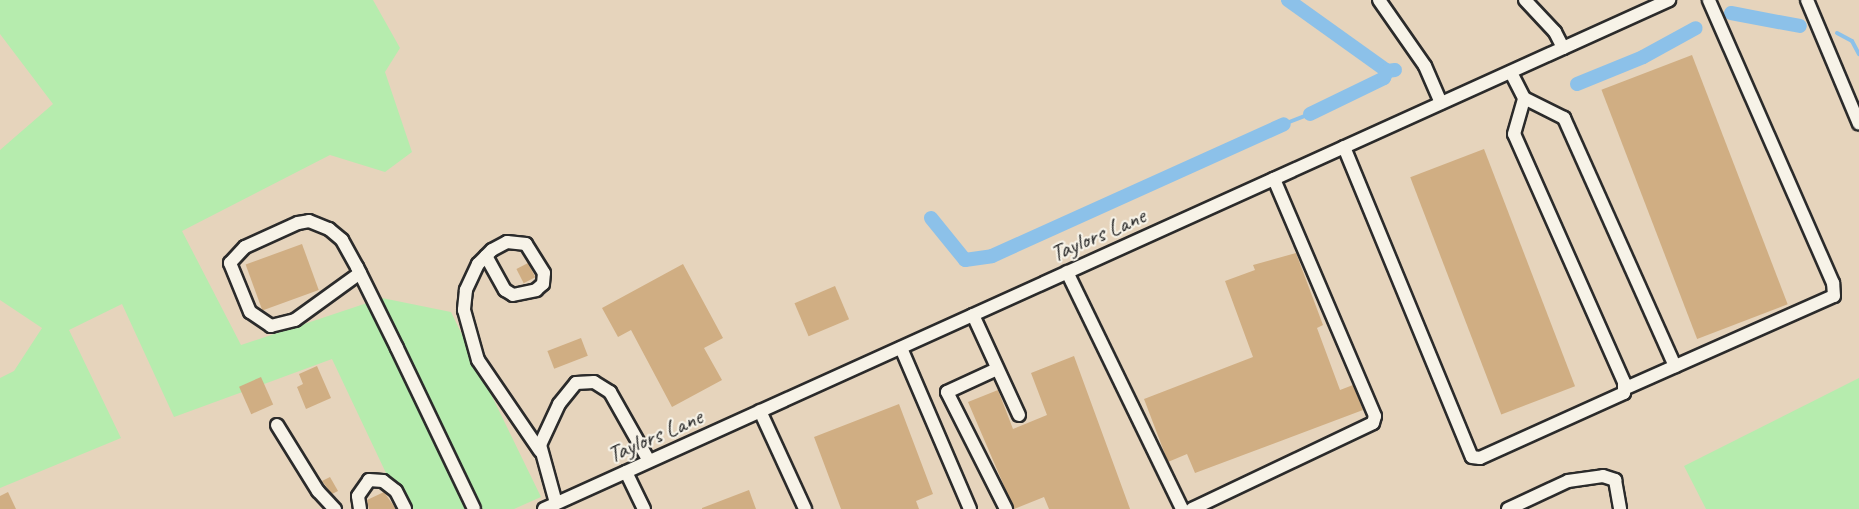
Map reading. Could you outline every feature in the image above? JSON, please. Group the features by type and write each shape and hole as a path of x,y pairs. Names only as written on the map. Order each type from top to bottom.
{"street":[{"path":"1378,0 1425,66 1441,104"},
{"path":"1525,0 1555,32 1563,48"},
{"name":"Taylors Lane","path":"544,509 1669,0"},
{"path":"1344,147 1472,457 1480,458 1624,393 1626,388 1834,296 1835,289 1709,0"},
{"path":"1807,0 1859,124"},
{"path":"1511,72 1524,98 1564,118 1675,366"},
{"path":"1524,98 1514,134 1626,388"},
{"path":"1192,509 1373,423 1375,416 1274,179"},
{"path":"359,270 296,320 271,326 250,312 233,274 234,255 298,223 309,221 329,229 342,240 359,270 474,509"},
{"path":"486,256 505,290 513,295 536,290 543,284 543,273 526,244 507,242 486,256 478,264 466,291 464,310 469,337 478,360 540,451 556,503"},
{"path":"1067,272 1182,509"},
{"path":"973,315 1019,416"},
{"path":"901,348 970,509"},
{"path":"997,369 947,392 1006,509"},
{"path":"540,451 541,440 568,390 576,384 594,382 610,392 649,462"},
{"path":"760,411 805,509"},
{"path":"277,424 318,492 335,509"},
{"path":"626,472 644,509"},
{"path":"1508,509 1568,481 1603,476 1616,480 1620,509"},
{"path":"360,509 358,496 369,480 383,481 390,486 405,509"}],"shaded area":[{"path":"0,0 1859,0 1859,509 0,509"}],"green space":[{"path":"0,0 373,0 400,48 385,72 412,152 385,172 330,155 182,231 241,345 382,298 451,312 541,497 514,509 403,509 332,359 174,417 122,304 69,330 121,438 0,488 0,378 14,371 42,328 0,300 0,150 53,104 0,34"},
{"path":"1859,378 1859,509 1706,509 1684,466"}],"building":[{"path":"1692,55 1788,304 1697,339 1601,90"},
{"path":"1484,149 1575,386 1501,414 1410,177"},
{"path":"302,244 319,290 262,311 246,265"},
{"path":"1296,253 1323,325 1317,328 1340,390 1353,385 1363,410 1195,473 1187,454 1168,462 1144,399 1253,357 1225,281 1255,270 1253,265"},
{"path":"528,263 535,277 524,283 516,269"},
{"path":"683,264 723,338 704,348 722,380 672,407 631,330 618,337 602,308"},
{"path":"835,286 849,319 809,336 794,303"},
{"path":"581,338 588,356 554,369 547,351"},
{"path":"1074,356 1130,509 1049,509 1044,497 1014,509 968,402 998,390 1013,429 1047,415 1031,373"},
{"path":"317,366 331,398 306,409 297,387 303,384 299,374"},
{"path":"261,377 273,404 251,414 239,387"},
{"path":"899,404 933,494 916,501 919,509 841,509 814,437"},
{"path":"330,477 338,491 332,494 322,481"},
{"path":"749,490 756,509 702,509 702,508"},
{"path":"8,492 16,509 0,509 0,496"},
{"path":"384,492 396,509 369,509 367,500"}],"waterway":[{"path":"1288,0 1387,71 1395,70"},
{"path":"1731,13 1800,26"},
{"path":"1577,84 1643,57 1696,28"},
{"path":"1837,33 1852,41 1859,54"},
{"path":"1310,114 1384,78 1387,71"},
{"path":"1284,124 1310,114"},
{"path":"931,218 965,260 992,256 1284,124"}]}
